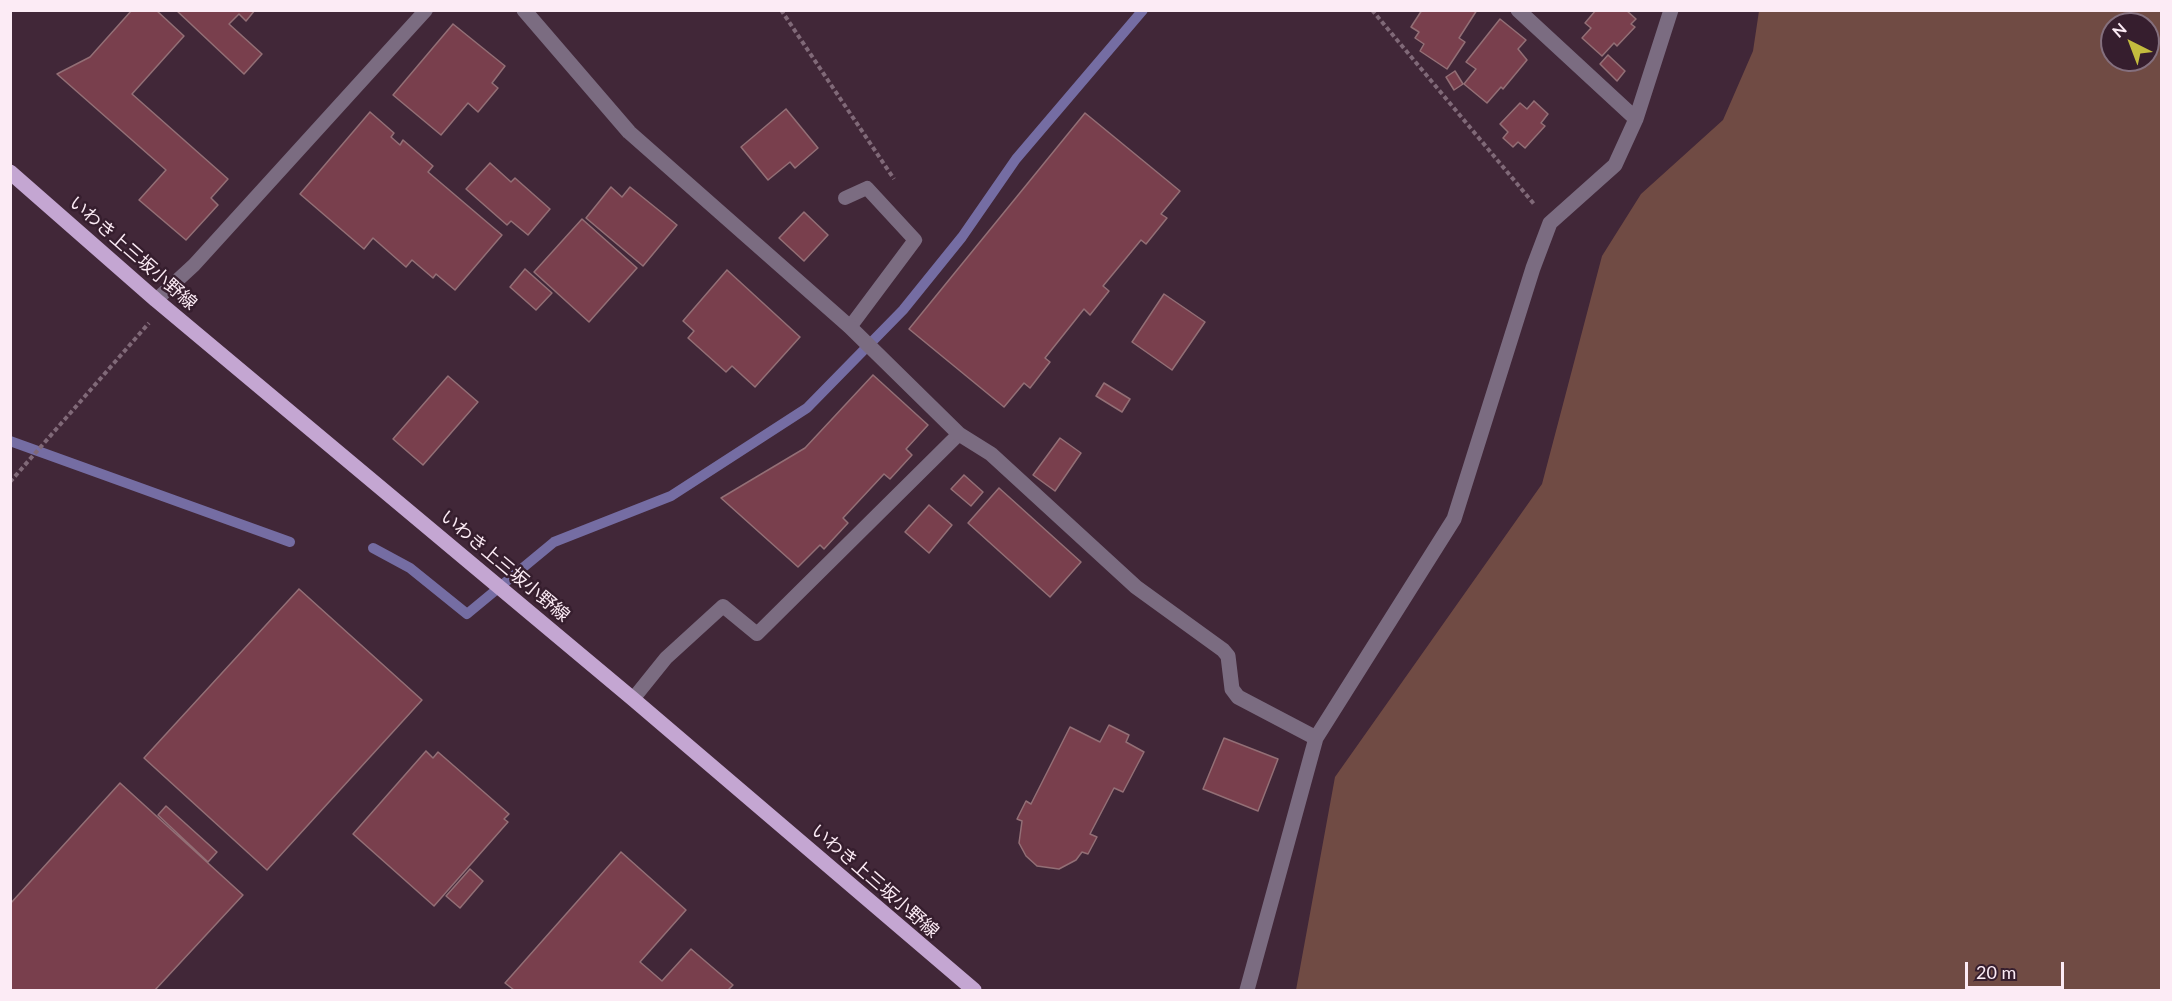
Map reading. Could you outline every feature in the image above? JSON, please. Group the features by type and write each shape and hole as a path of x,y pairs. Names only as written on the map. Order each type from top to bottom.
{"main road":[{"name":"いわき上三坂小野線","path":"10,172 159,303 633,699 974,990"}],"street":[{"path":"524,10 629,132 850,327 959,434 991,454 1136,587 1223,650 1228,656 1232,689 1238,697 1316,738"},
{"path":"1518,10 1636,119"},
{"path":"1247,990 1316,738 1454,519 1533,268 1550,223 1615,165 1636,119 1671,10"}],"lane":[{"path":"159,303 426,10"},
{"path":"845,198 867,188 915,240 850,327"},
{"path":"633,699 666,658 723,606 757,634 959,434"}],"path":[{"path":"781,10 900,188"},
{"path":"1372,10 1550,223"},
{"path":"10,482 123,356 159,303"}],"shaded area":[{"path":"1759,11 2161,11 2161,990 1296,990 1335,777 1542,484 1602,256 1641,194 1723,120 1753,51"}],"building":[{"path":"132,10 156,10 184,36 132,94 228,179 211,198 218,205 186,240 139,200 166,170 57,74 90,57"},
{"path":"176,10 255,10 246,21 239,14 229,24 262,54 244,74"},
{"path":"1422,10 1477,10 1459,38 1465,42 1447,69 1420,51 1424,44 1415,38 1419,32 1411,27"},
{"path":"1596,10 1626,10 1636,19 1631,24 1635,27 1617,46 1614,43 1602,56 1582,38 1591,28 1585,23"},
{"path":"1500,19 1526,40 1518,49 1527,60 1503,89 1501,87 1487,103 1464,84 1476,69 1466,62"},
{"path":"453,24 505,66 492,83 498,88 478,112 468,103 441,135 393,95"},
{"path":"1608,55 1625,71 1617,81 1600,64"},
{"path":"1455,71 1463,84 1454,90 1446,77"},
{"path":"1534,101 1548,114 1541,123 1545,126 1525,148 1518,142 1513,147 1503,138 1508,132 1500,124 1520,103 1527,109"},
{"path":"786,109 818,148 795,168 790,162 768,180 741,147"},
{"path":"370,112 394,133 391,137 400,145 403,140 433,166 428,172 502,235 455,290 436,274 433,278 412,260 406,267 373,238 364,249 300,194"},
{"path":"1085,113 1180,191 1161,214 1167,218 1146,244 1141,240 1103,286 1109,291 1090,315 1084,309 1045,358 1050,362 1030,388 1024,383 1004,407 909,329"},
{"path":"490,163 511,182 515,178 550,209 528,235 511,221 507,225 466,189"},
{"path":"611,187 622,197 630,187 677,225 643,266 586,218"},
{"path":"804,212 828,235 804,261 779,238"},
{"path":"582,219 637,268 589,322 534,272"},
{"path":"525,269 552,293 536,310 510,287"},
{"path":"727,270 800,337 755,387 732,366 726,372 688,338 694,331 683,321"},
{"path":"1164,294 1205,322 1172,370 1132,342"},
{"path":"873,375 928,425 906,449 912,455 890,479 884,474 843,518 848,523 824,549 820,545 798,567 721,498 805,448"},
{"path":"448,376 478,402 423,465 393,439"},
{"path":"1104,383 1130,399 1122,412 1096,396"},
{"path":"1060,438 1081,453 1055,491 1033,475"},
{"path":"964,475 983,492 971,506 951,489"},
{"path":"999,488 1081,562 1050,597 968,523"},
{"path":"929,505 952,525 929,553 905,532"},
{"path":"299,589 422,700 267,870 144,758"},
{"path":"1109,725 1129,735 1126,742 1144,752 1123,792 1114,788 1090,834 1097,837 1088,854 1082,852 1076,860 1059,869 1037,866 1026,856 1019,843 1022,821 1017,819 1026,801 1031,804 1070,727 1100,742"},
{"path":"1224,738 1278,759 1258,811 1203,789"},
{"path":"426,751 433,758 438,752 509,814 504,819 508,822 434,906 353,834"},
{"path":"120,783 243,895 155,990 10,990 10,904"},
{"path":"166,806 217,852 208,862 158,815"},
{"path":"621,852 686,910 640,962 662,981 691,949 733,985 728,990 514,990 505,983"},
{"path":"470,869 483,881 460,908 446,896"}],"waterway":[{"path":"373,548 410,568 467,614 554,542 671,496 807,408 903,310 962,237 1016,159 1143,10"},
{"path":"10,441 290,542"}]}
